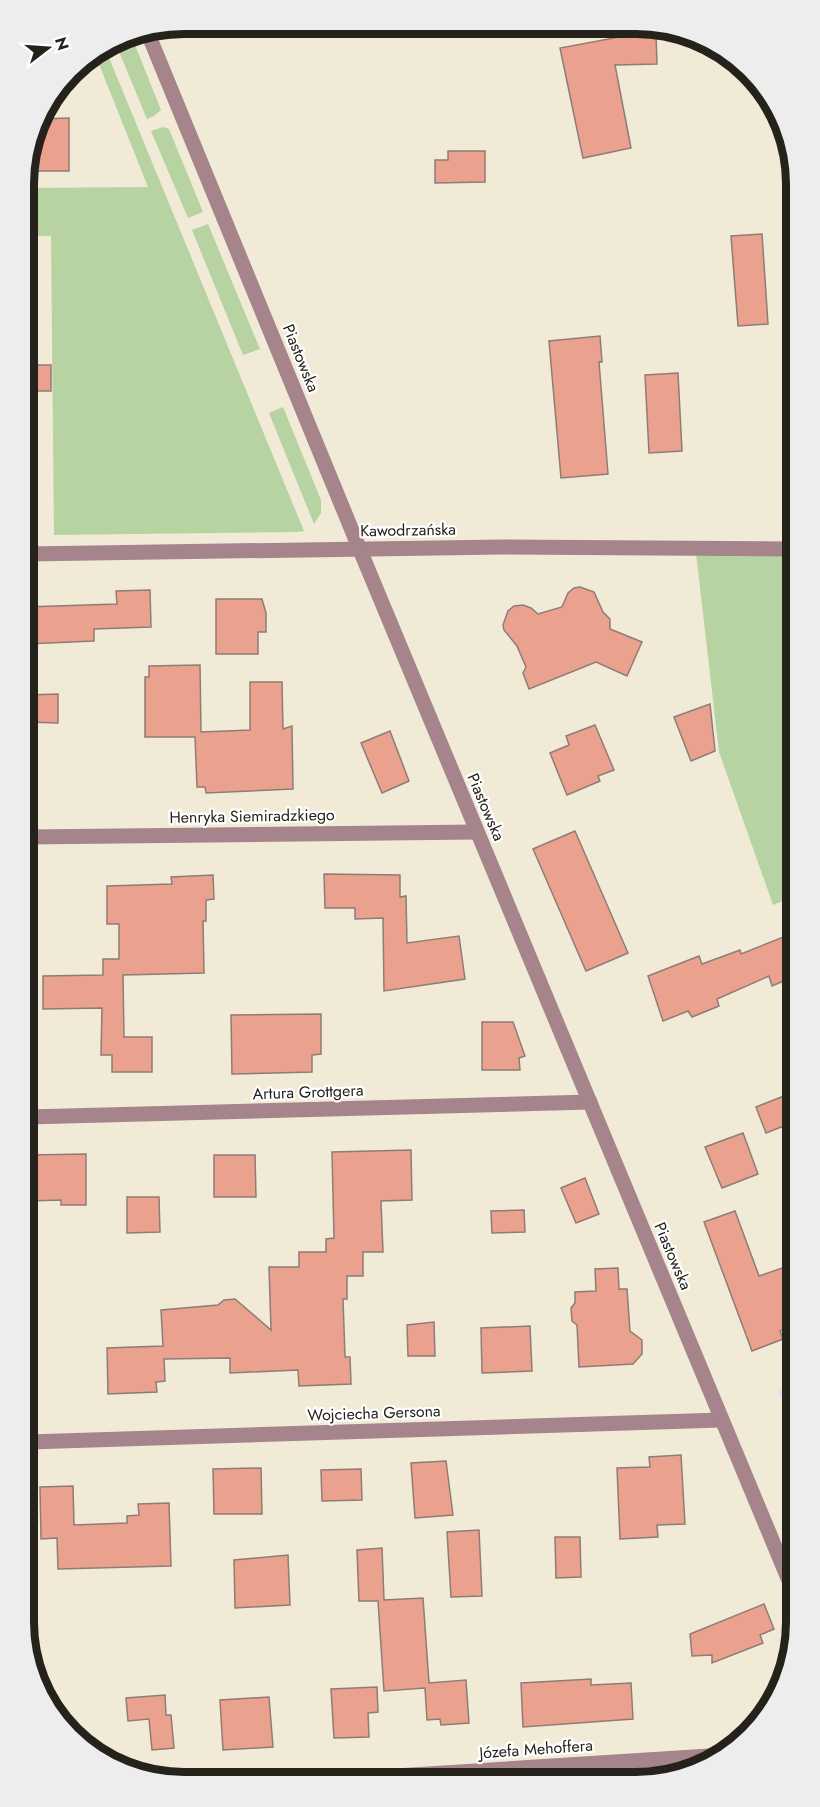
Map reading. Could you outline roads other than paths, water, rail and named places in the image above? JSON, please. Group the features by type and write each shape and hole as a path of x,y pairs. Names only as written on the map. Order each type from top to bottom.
{"street":[{"name":"Piastowska","path":"150,39 785,1571"},
{"name":"Kawodrzańska","path":"35,554 491,547 786,549"},
{"name":"Henryka Siemiradzkiego","path":"35,837 477,832"},
{"name":"Artura Grottgera","path":"34,1117 590,1102"},
{"name":"Wojciecha Gersona","path":"34,1442 721,1420"},
{"name":"Józefa Mehoffera","path":"459,1772 703,1756"}]}
